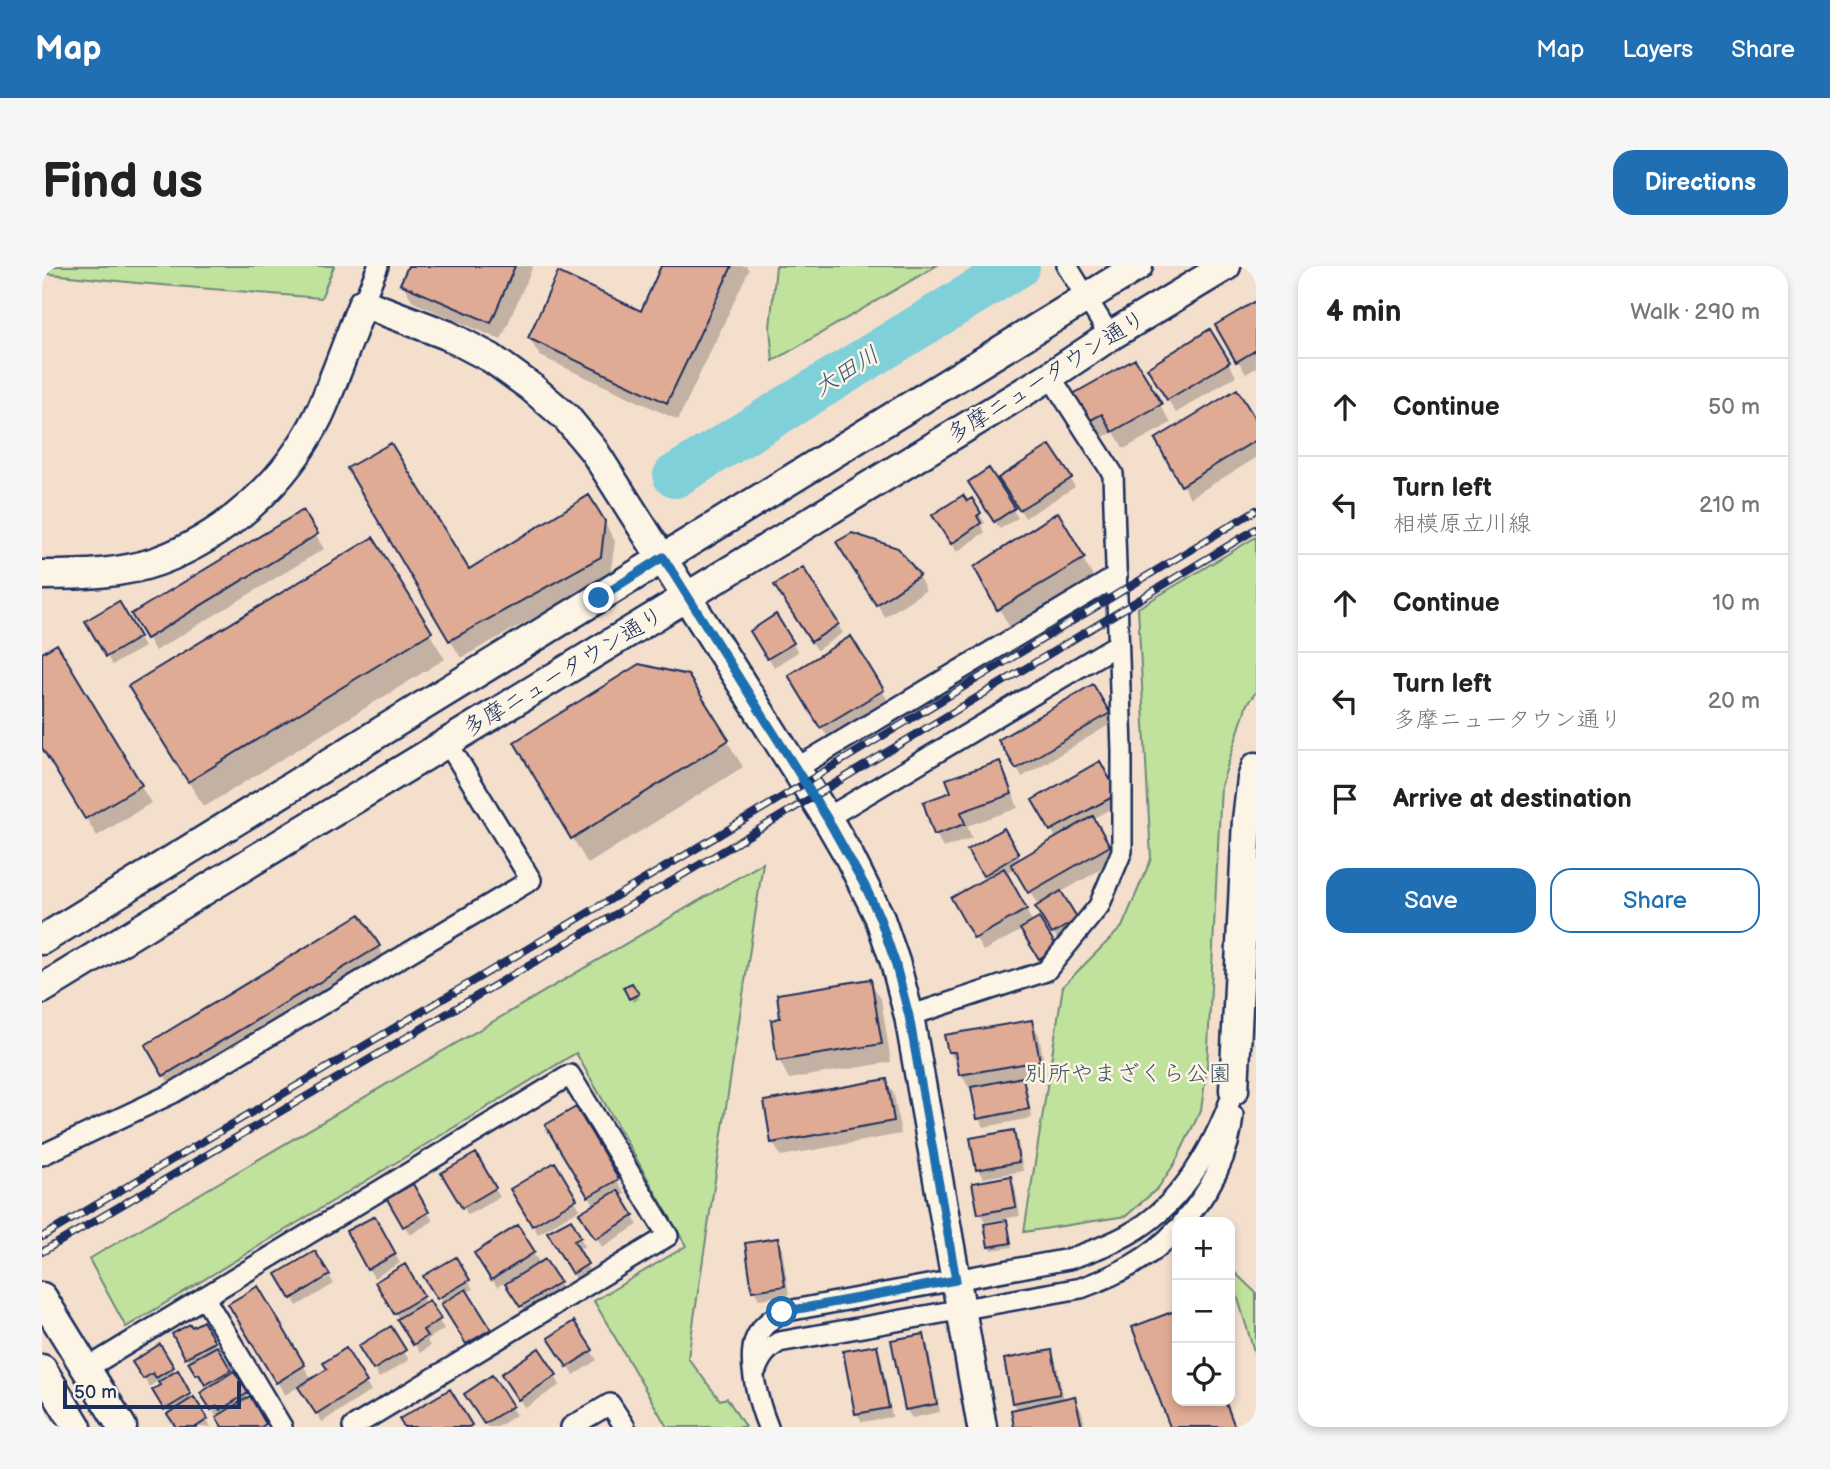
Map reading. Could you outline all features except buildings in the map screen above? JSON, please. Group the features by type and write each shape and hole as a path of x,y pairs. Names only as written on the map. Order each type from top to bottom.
{"main road":[{"name":"多摩ニュータウン通り","path":"42,940 1138,266"},
{"name":"多摩ニュータウン通り","path":"42,989 1050,376 1110,336 1226,266"},
{"path":"42,575 82,575 122,570 158,561 198,542 230,522 285,469 303,444 318,416 363,303 447,335 491,358 566,417 594,451 663,557 827,818 879,916 895,962 909,1016 982,1427"},
{"path":"1234,1090 1247,820 1256,767"},
{"path":"47,1306 121,1427"},
{"path":"42,1369 78,1427"}],"street":[{"path":"363,303 378,266"},
{"path":"1066,266 1110,336"},
{"path":"909,1016 1046,971 1099,906 1122,851 1122,751 1113,474 1050,376"},
{"path":"795,769 1117,576"},
{"path":"827,818 1118,644"},
{"path":"42,1155 171,1094 531,880 447,742"},
{"path":"86,1369 570,1075 668,1236 353,1427"},
{"path":"1187,1217 1209,1188 1227,1148 1233,1119 1234,1090"},
{"path":"768,1427 757,1395 753,1354 755,1339 766,1322 782,1312 1069,1259 1128,1235 1151,1220 1173,1200 1194,1174 1225,1117 1234,1090"},
{"path":"754,1375 768,1348 779,1342 1081,1288 1107,1279 1147,1256 1172,1235"},
{"path":"204,1297 282,1427"},
{"path":"572,1427 610,1404 625,1427"}],"green space":[{"path":"42,266 334,266 321,298 42,273"},
{"path":"776,266 936,266 773,361 770,328"},
{"name":"別所やまざくら公園","path":"1256,537 1256,692 1247,704 1221,786 1207,1068 1201,1110 1175,1163 1158,1188 1126,1216 1024,1232 1063,986 1122,927 1151,859 1138,608"},
{"path":"763,863 688,1358 720,1400 727,1398 745,1427 667,1427 594,1301 686,1246 576,1053 126,1327 89,1259"},
{"path":"1235,1273 1256,1293 1256,1358 1235,1289"}],"waterway":[{"name":"大田川","path":"675,476 1018,266"}],"railway":[{"path":"42,1237 719,835 1256,510"},
{"path":"42,1252 728,848 1256,529"}],"route":[{"path":"599,598 663,557 849,856 879,916 895,962 909,1016 956,1280 782,1312"}]}
